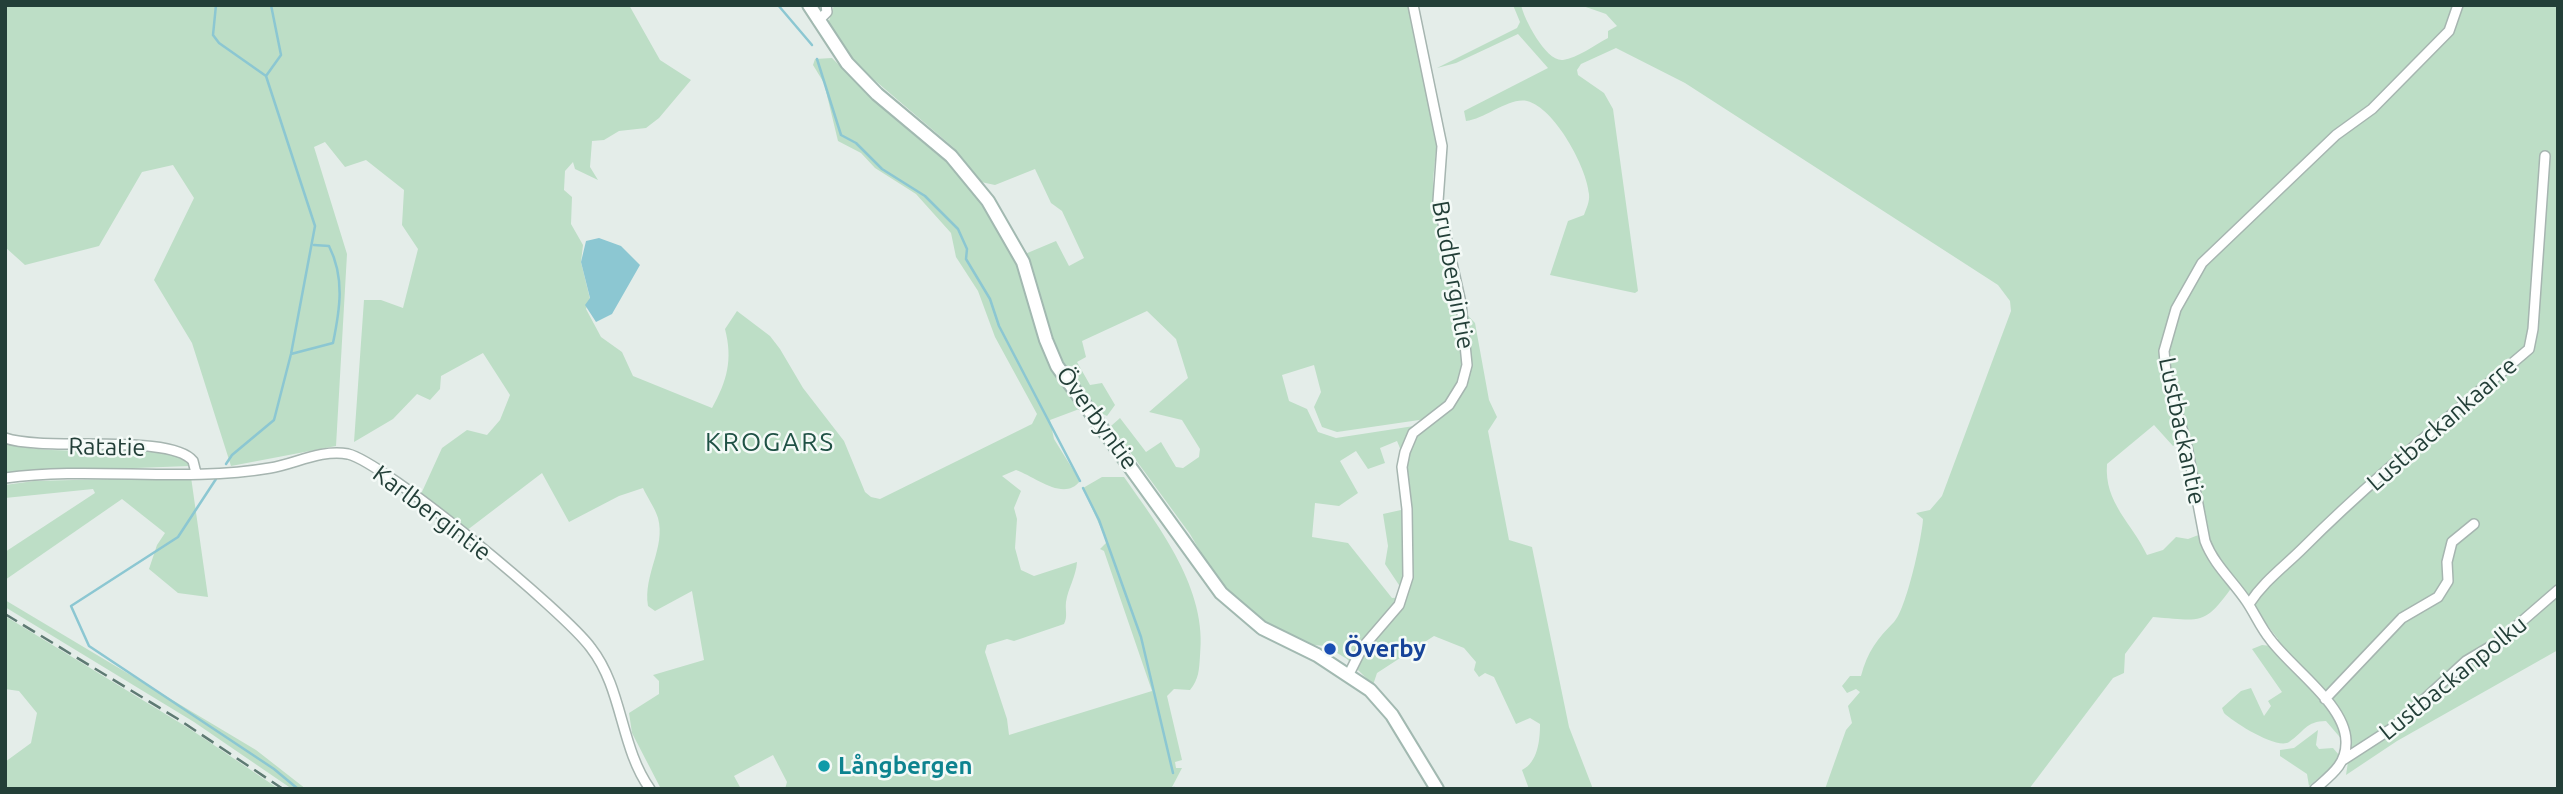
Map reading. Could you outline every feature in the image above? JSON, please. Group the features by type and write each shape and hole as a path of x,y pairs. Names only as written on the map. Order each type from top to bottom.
{"street":[{"name":"Överbyntie","path":"809,5 847,63 877,94 951,156 988,201 1023,262 1046,340 1057,366 1168,517 1211,581 1252,622 1349,674 1370,690 1392,715 1437,789"},
{"path":"818,21 827,12 826,5"},
{"name":"Brudbergintie","path":"1349,674 1362,648 1399,606 1408,577 1407,509 1402,467 1405,452 1413,433 1449,405 1462,384 1467,365 1461,303 1438,201 1443,146 1413,5"},
{"name":"Lustbackantie","path":"2343,760 2346,738 2344,728 2325,699 2270,640 2249,604 2219,567 2204,541 2187,446 2166,373 2164,351 2168,328 2202,263 2336,135 2372,108 2399,82 2449,31 2458,5"},
{"name":"Lustbackankaarre","path":"2249,604 2262,583 2283,568 2332,519 2529,349 2533,329 2545,156"},
{"name":"Ratatie","path":"5,439 35,446 116,445 179,451 193,461 196,473"},
{"name":"Karlbergintie","path":"5,478 196,473 270,468 320,454 348,454 381,470 529,587 592,648 610,681 631,751 650,789"},
{"path":"2325,699 2402,618 2438,597 2448,581 2447,562 2452,542 2474,524"},
{"name":"Lustbackanpolku","path":"2343,760 2394,727 2466,662 2498,642 2558,590"},
{"path":"2315,789 2343,760"}],"green space":[{"path":"5,5 629,5 660,60 691,80 659,118 646,128 619,131 604,140 592,141 590,167 598,180 575,169 573,162 565,171 564,190 572,197 571,224 583,245 581,262 590,299 586,309 601,337 622,352 633,376 712,408 727,370 725,329 737,311 770,336 780,349 803,388 844,441 865,492 880,499 1032,424 1037,414 995,337 978,291 956,257 951,233 916,194 875,168 861,153 838,141 824,83 813,65 815,59 832,58 881,107 952,167 977,197 1017,260 1042,349 1058,379 1082,408 1050,420 1054,439 1080,481 1073,487 1058,489 1016,470 1002,476 1021,491 1014,508 1017,519 1015,548 1021,570 1034,576 1077,562 1067,597 1064,624 1014,641 1007,639 987,645 985,652 1007,719 1009,735 1152,691 1104,551 1100,549 1107,542 1083,488 1102,477 1124,477 1178,561 1197,607 1201,631 1199,666 1195,682 1190,690 1174,689 1167,696 1182,760 1175,762 1176,768 1182,768 1171,789 785,789 787,782 773,755 734,776 741,789 661,789 632,733 629,713 659,694 659,681 653,675 704,660 692,591 655,611 648,606 647,594 660,529 657,514 643,488 619,496 569,522 542,473 466,531 421,494 442,448 467,430 487,435 500,420 510,395 483,353 441,376 440,389 430,400 417,394 393,419 354,442 364,300 381,300 403,308 418,249 402,225 404,190 366,160 345,167 325,142 314,147 347,254 336,446 231,466 192,343 154,280 194,198 173,165 142,172 99,246 25,265 5,247"},
{"path":"834,5 1409,5 1437,141 1433,180 1436,215 1456,303 1475,323 1489,400 1497,417 1488,431 1509,540 1532,547 1569,727 1593,789 1529,789 1522,770 1535,756 1540,724 1530,718 1516,724 1494,677 1485,673 1479,677 1474,670 1476,662 1464,648 1434,636 1377,673 1373,685 1347,659 1326,646 1313,645 1264,622 1241,605 1212,572 1190,534 1111,426 1120,418 1146,452 1161,442 1176,467 1183,468 1199,457 1200,449 1182,420 1149,412 1188,378 1176,339 1147,311 1082,341 1086,357 1077,362 1090,385 1102,383 1115,405 1107,416 1097,411 1057,352 1025,254 1056,241 1069,266 1084,258 1062,211 1051,203 1035,169 995,185 981,182 954,148 858,66 828,24","holes":["1314,365 1321,392 1314,407 1322,427 1337,432 1426,419 1414,442 1408,462 1410,508 1383,514 1388,546 1385,564 1407,597 1392,598 1348,543 1312,537 1315,503 1339,506 1358,493 1340,461 1356,451 1368,469 1385,463 1380,448 1397,441 1402,453 1414,426 1336,438 1318,432 1307,409 1289,401 1282,375"]},
{"path":"1513,5 1521,5 1526,20 1543,47 1556,59 1563,60 1608,38 1608,31 1617,26 1606,14 1580,5 2558,5 2558,650 2397,741 2346,775 2350,749 2326,721 2309,725 2289,742 2283,743 2255,734 2224,713 2222,708 2241,691 2251,688 2264,716 2271,706 2268,701 2282,692 2252,649 2262,645 2271,646 2278,639 2235,583 2216,607 2201,618 2153,617 2125,654 2124,673 2113,678 2029,789 1825,789 1846,730 1852,723 1848,706 1860,692 1856,689 1847,693 1842,686 1850,676 1861,676 1874,646 1899,615 1913,573 1922,528 1923,519 1916,513 1930,510 1942,496 2011,311 2010,301 1998,285 1685,83 1616,48 1581,64 1577,70 1578,75 1604,93 1613,109 1638,291 1635,293 1550,275 1568,221 1584,215 1588,203 1587,183 1576,155 1548,115 1527,101 1513,102 1466,121 1464,111 1548,68 1518,34 1456,63 1437,68 1517,28 1520,22","holes":["2154,425 2173,446 2189,435 2209,531 2188,539 2176,537 2163,550 2147,555 2114,501 2107,478 2107,464"]},
{"path":"5,442 50,450 120,449 166,453 188,459 189,466 5,473"},
{"path":"191,477 208,597 178,593 149,569 157,545 165,533 122,499 5,580 5,552 95,493 93,489 5,498 5,485 34,481"},
{"path":"5,600 256,750 306,789 292,789 194,722 5,607"},
{"path":"5,616 190,729 279,789 5,789 5,762 31,743 37,713 19,691 5,689"},
{"path":"2318,730 2316,745 2319,749 2333,748 2339,755 2333,766 2309,786 2307,774 2280,756 2280,750 2294,748"}],"water":[{"path":"599,238 621,246 640,265 612,314 596,322 585,305 590,298 581,262 586,241"}],"waterway":[{"path":"216,5 213,35 219,43 266,76 315,226 291,354 274,420 232,455 226,464"},
{"path":"266,76 281,55 271,5"},
{"path":"778,5 812,45"},
{"path":"817,59 841,135 856,143 882,169 925,196 958,229 967,249 966,259 990,299 999,326 1080,481"},
{"path":"291,354 333,343 340,294 337,270 329,246 314,245"},
{"path":"216,479 178,537 71,606 89,646 274,769 298,789"},
{"path":"1083,488 1099,520 1141,637 1173,773"}],"railway":[{"path":"5,614 178,719 283,789"}],"place":[{"name":"Överby","path":"1330,649"},
{"name":"Långbergen","path":"824,766"}],"district":[{"name":"KROGARS","path":"770,442"}]}
